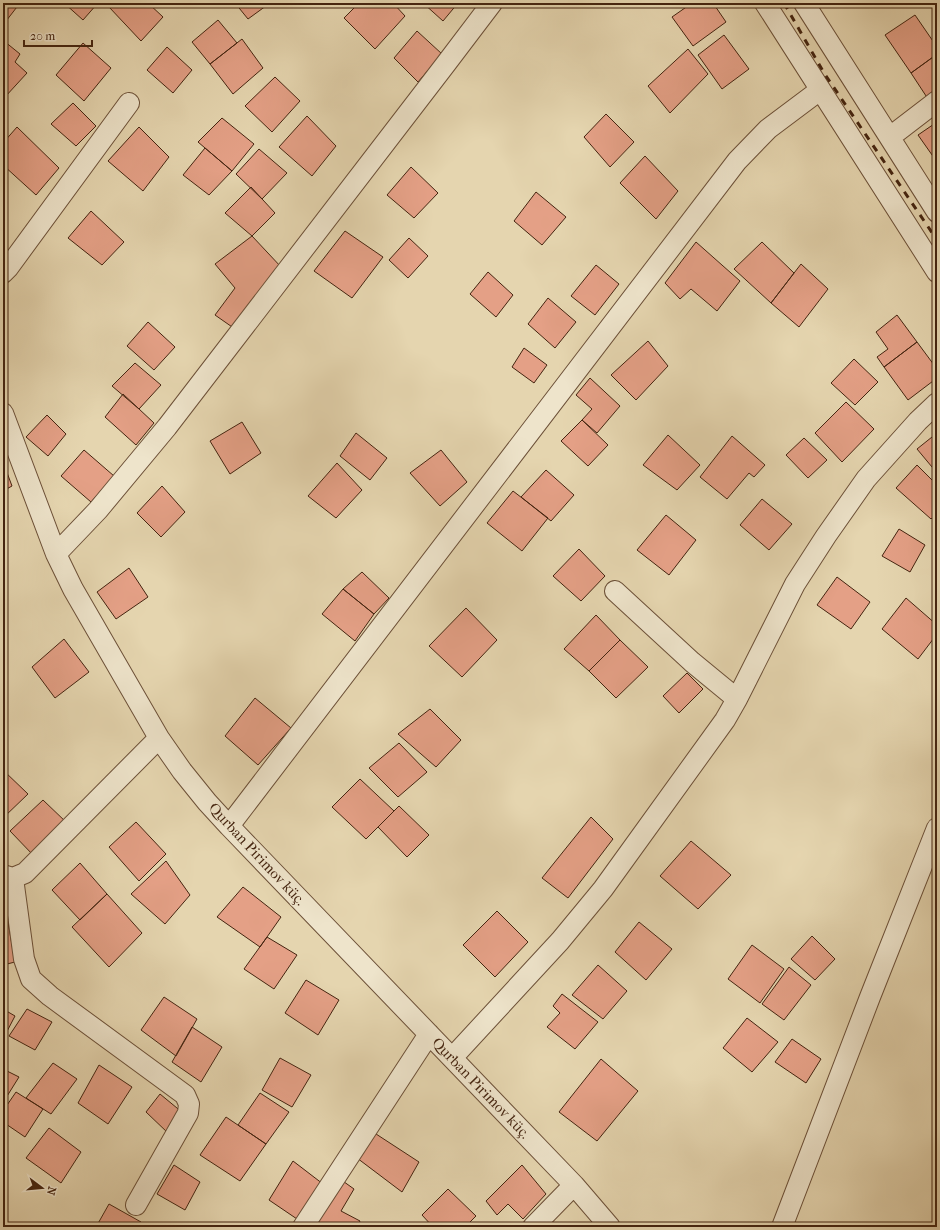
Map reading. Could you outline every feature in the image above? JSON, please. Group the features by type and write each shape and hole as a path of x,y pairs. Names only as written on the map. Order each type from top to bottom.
{"street":[{"path":"56,554 98,510 167,427 492,3"},
{"path":"765,3 937,272"},
{"path":"804,3 937,212"},
{"path":"228,826 737,161 768,128 820,90"},
{"path":"890,137 937,101"},
{"path":"3,273 129,103"},
{"path":"452,1058 560,941 603,889 725,720 795,584 826,536 866,479 937,403"},
{"name":"Qurban Pirimov küç.","path":"3,413 56,554 73,589 159,738 191,781 228,826 574,1185 610,1227"},
{"path":"615,591 692,662 737,699"},
{"path":"136,1205 188,1113 189,1104 185,1095 50,996 31,979 24,959 8,877 25,873 159,738"},
{"path":"782,1227 870,997 937,828"},
{"path":"302,1227 428,1034"},
{"path":"533,1227 574,1185"}],"building":[{"path":"3,3 20,3 3,25"},
{"path":"64,3 96,3 97,4 83,20"},
{"path":"113,3 148,3 163,17 141,41 109,7"},
{"path":"235,3 270,3 248,19"},
{"path":"359,3 393,3 405,16 375,49 344,18"},
{"path":"423,3 458,3 443,21"},
{"path":"692,3 713,3 726,22 693,46 672,17"},
{"path":"915,15 937,47 937,54 911,73 885,35"},
{"path":"218,20 237,43 210,64 192,42"},
{"path":"417,31 442,54 418,82 394,58"},
{"path":"724,35 749,69 722,89 698,55"},
{"path":"242,39 263,68 233,94 210,64"},
{"path":"4,41 20,54 15,62 27,73 5,97 3,95"},
{"path":"83,43 111,68 84,101 56,75"},
{"path":"167,47 192,70 173,93 147,70"},
{"path":"688,49 708,74 670,113 648,86"},
{"path":"936,55 937,96 930,102 911,73"},
{"path":"275,77 300,101 272,132 245,106"},
{"path":"73,103 96,126 76,146 51,124"},
{"path":"606,114 634,142 610,167 584,137"},
{"path":"307,116 336,146 312,176 279,147"},
{"path":"222,118 254,144 232,171 198,142"},
{"path":"937,122 937,162 918,135"},
{"path":"17,127 59,168 36,195 3,165 3,143"},
{"path":"139,127 169,157 143,191 108,161"},
{"path":"205,148 232,171 209,195 183,175"},
{"path":"259,149 287,173 262,199 236,174"},
{"path":"645,156 678,191 656,219 620,183"},
{"path":"411,167 438,193 414,218 387,195"},
{"path":"251,187 275,213 252,236 225,213"},
{"path":"536,192 566,217 542,245 514,221"},
{"path":"91,211 124,242 102,265 68,238"},
{"path":"345,231 383,257 352,298 314,271"},
{"path":"252,236 282,268 235,329 215,315 235,288 215,264"},
{"path":"409,238 428,256 408,278 389,260"},
{"path":"696,242 740,281 717,311 691,289 680,299 665,283"},
{"path":"762,242 794,273 771,303 734,269"},
{"path":"801,264 828,289 799,327 771,303"},
{"path":"596,265 619,284 595,315 571,296"},
{"path":"488,272 513,295 496,317 470,294"},
{"path":"548,298 576,322 555,348 528,324"},
{"path":"897,315 917,342 884,367 877,357 888,349 876,332"},
{"path":"148,322 175,347 154,370 127,346"},
{"path":"648,341 668,366 636,400 611,375"},
{"path":"917,342 937,369 937,378 908,400 884,367"},
{"path":"524,348 547,365 534,383 512,367"},
{"path":"854,359 878,382 855,405 831,383"},
{"path":"135,363 161,385 139,409 112,386"},
{"path":"590,378 620,406 597,433 582,420 592,409 576,395"},
{"path":"123,394 154,423 136,445 105,417"},
{"path":"846,402 874,429 842,462 815,433"},
{"path":"47,415 66,434 48,456 26,437"},
{"path":"582,420 608,445 588,466 561,441"},
{"path":"242,422 261,453 230,474 210,441"},
{"path":"356,433 387,458 370,480 340,456"},
{"path":"937,433 937,473 917,449"},
{"path":"668,435 700,465 677,490 643,465"},
{"path":"732,436 765,465 754,477 749,473 727,499 700,477"},
{"path":"804,438 827,460 808,478 786,455"},
{"path":"84,450 114,476 91,502 61,476"},
{"path":"441,450 467,482 440,506 410,473"},
{"path":"3,462 12,486 3,491"},
{"path":"337,463 362,490 336,518 308,496"},
{"path":"917,465 937,485 937,513 931,519 896,488"},
{"path":"546,470 574,495 551,521 521,497"},
{"path":"162,486 185,512 161,537 137,513"},
{"path":"513,491 548,518 522,551 487,523"},
{"path":"762,499 792,524 769,550 740,525"},
{"path":"666,515 696,540 669,575 637,550"},
{"path":"899,529 925,545 910,572 882,556"},
{"path":"579,549 605,576 581,601 553,576"},
{"path":"129,568 148,597 116,619 97,592"},
{"path":"362,572 389,598 374,614 343,589"},
{"path":"837,577 870,602 851,629 817,605"},
{"path":"343,589 374,614 355,641 322,614"},
{"path":"906,598 937,625 937,634 918,659 882,629"},
{"path":"466,608 497,640 462,677 429,646"},
{"path":"596,615 620,640 589,671 564,649"},
{"path":"64,639 89,672 55,698 32,667"},
{"path":"620,640 648,667 616,698 589,671"},
{"path":"687,673 703,689 679,713 663,696"},
{"path":"255,698 291,728 258,765 225,736"},
{"path":"430,709 461,740 436,767 398,734"},
{"path":"399,743 427,772 398,797 369,768"},
{"path":"3,770 28,794 3,818"},
{"path":"360,779 394,811 366,839 332,807"},
{"path":"43,800 67,823 34,856 10,831"},
{"path":"399,806 429,835 407,857 378,827"},
{"path":"591,817 613,839 568,898 542,878"},
{"path":"136,822 166,854 139,881 109,847"},
{"path":"691,841 731,875 698,909 660,876"},
{"path":"166,861 190,895 165,924 131,894"},
{"path":"80,863 107,894 80,920 52,890"},
{"path":"243,887 281,917 260,947 217,917"},
{"path":"107,894 142,933 109,967 72,927"},
{"path":"497,911 528,942 495,977 463,945"},
{"path":"8,922 15,962 3,965 3,923"},
{"path":"639,922 672,949 646,980 615,952"},
{"path":"812,936 835,959 815,980 791,959"},
{"path":"267,937 297,955 274,989 244,969"},
{"path":"752,945 784,969 760,1003 728,979"},
{"path":"598,965 627,991 603,1019 572,995"},
{"path":"789,967 811,985 784,1020 762,1004"},
{"path":"306,980 339,1000 318,1035 285,1013"},
{"path":"562,994 598,1022 575,1049 547,1027 560,1013 553,1006"},
{"path":"164,997 197,1019 176,1056 141,1030"},
{"path":"3,1009 15,1016 3,1039"},
{"path":"27,1009 52,1022 35,1050 9,1036"},
{"path":"747,1018 778,1042 752,1072 723,1048"},
{"path":"192,1027 222,1047 201,1082 172,1062"},
{"path":"792,1039 821,1059 806,1083 775,1062"},
{"path":"280,1058 311,1075 292,1107 262,1090"},
{"path":"601,1059 638,1091 597,1141 559,1112"},
{"path":"53,1063 77,1079 51,1114 26,1098"},
{"path":"99,1065 132,1087 108,1124 78,1103"},
{"path":"3,1069 19,1077 4,1101 3,1101"},
{"path":"16,1092 43,1109 25,1137 3,1122 3,1111"},
{"path":"260,1093 289,1112 266,1144 238,1125"},
{"path":"160,1094 183,1113 168,1133 146,1112"},
{"path":"226,1117 266,1144 240,1181 200,1155"},
{"path":"49,1128 81,1152 61,1183 26,1158"},
{"path":"373,1132 419,1162 402,1192 357,1158"},
{"path":"293,1161 323,1184 297,1219 269,1200"},
{"path":"174,1165 200,1182 185,1210 157,1194"},
{"path":"522,1165 546,1194 523,1219 508,1204 497,1215 486,1201"},
{"path":"340,1179 354,1189 341,1211 360,1221 357,1227 310,1227"},
{"path":"448,1189 476,1216 465,1227 433,1227 422,1215"},
{"path":"109,1204 141,1222 138,1227 96,1227"}],"railway":[{"path":"784,3 824,73 937,240"}]}
